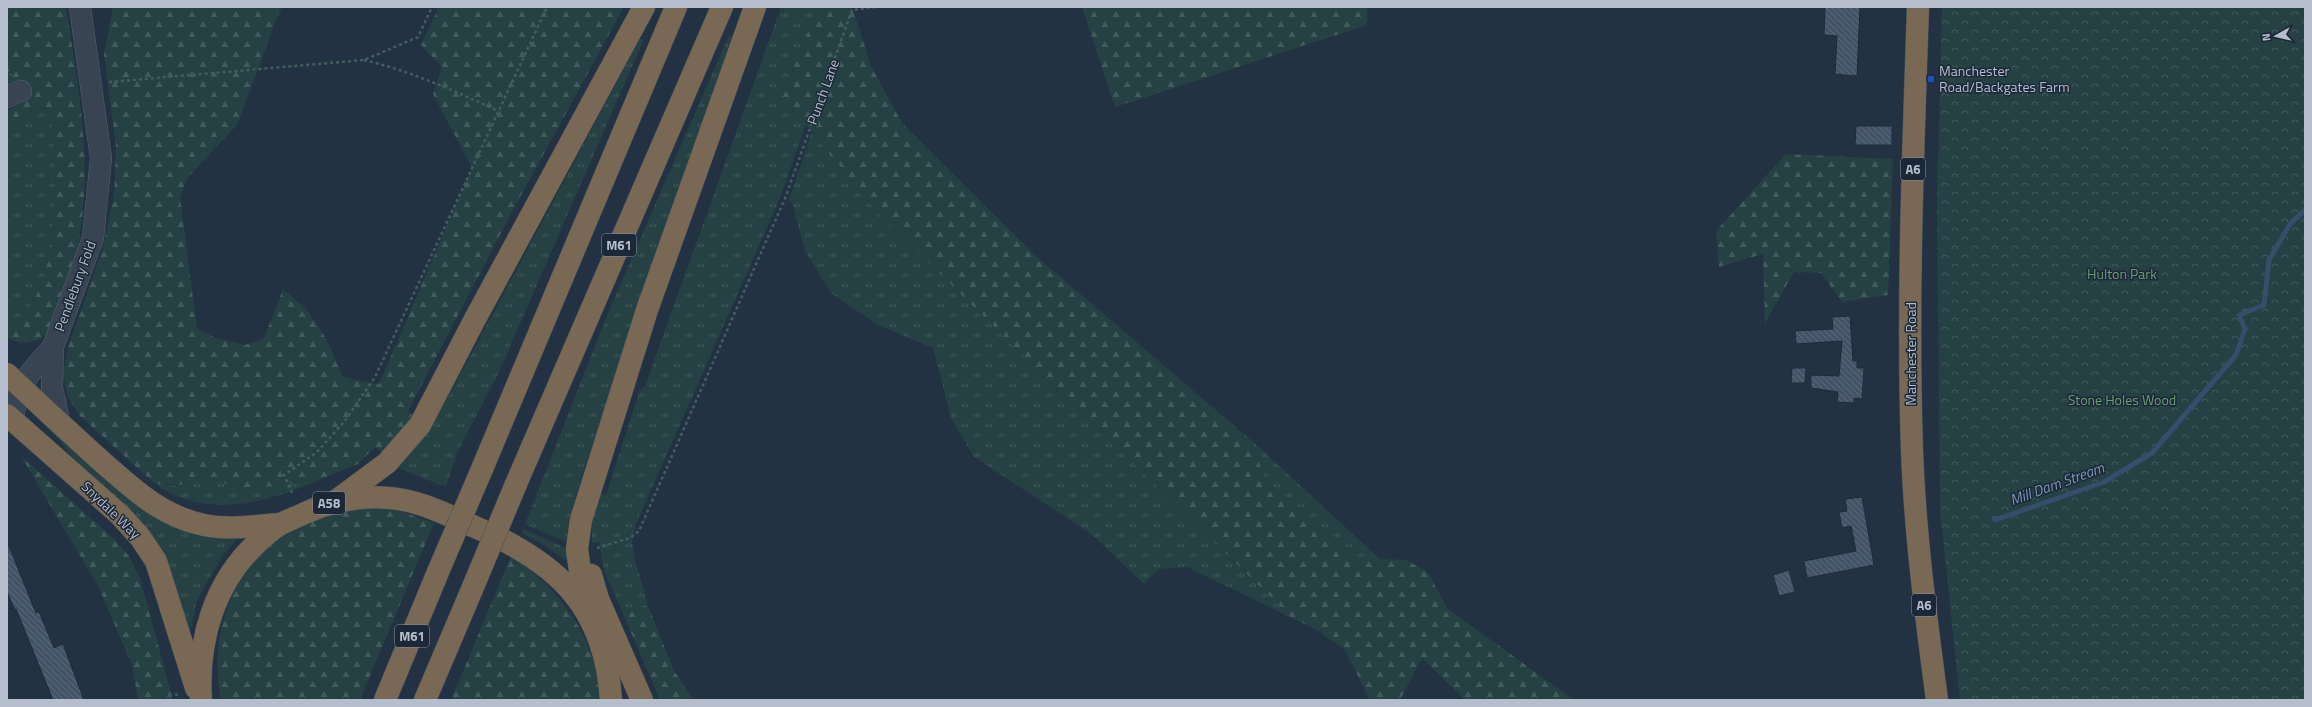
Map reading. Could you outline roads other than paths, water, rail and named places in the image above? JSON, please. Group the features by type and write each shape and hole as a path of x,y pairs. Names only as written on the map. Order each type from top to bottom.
{"highway":[{"path":"337,501 391,459 420,425 475,319 644,7"},
{"name":"M61","path":"385,700 676,7"},
{"name":"M61","path":"425,700 516,484 722,7"},
{"path":"585,608 577,549 578,533 646,310 755,7"},
{"name":"Manchester Road","path":"1918,7 1910,330 1912,451 1921,581 1937,700"},
{"name":"Snydale Way","path":"14,380 60,424 141,496 170,514 204,525 220,527 280,524"},
{"name":"Snydale Way","path":"10,417 120,515 140,537 156,562 180,640 201,700"},
{"name":"A58","path":"201,700 202,659 215,601 224,584 246,553 280,524 337,501 390,498 422,504 508,541 537,559 563,581 585,608 603,650 609,673 611,700"},
{"path":"589,499 587,548 593,582 642,700"},
{"name":"A58","path":"609,673 631,700"}],"street":[{"name":"Pendlebury Fold","path":"60,424 52,389 53,347 93,238 102,158 85,52 80,7"},
{"path":"10,417 16,399 14,380 53,347"}],"waterway":[{"name":"Mill Dam Stream","path":"1995,520 2104,482 2152,453 2236,355 2245,329 2239,315 2264,305 2269,260 2290,224 2305,210"}],"place":[{"name":"Manchester Road/Backgates Farm","path":"1931,79"}],"park label":[{"name":"Hulton Park","path":"2122,274"},
{"name":"Stone Holes Wood","path":"2122,400"}]}
